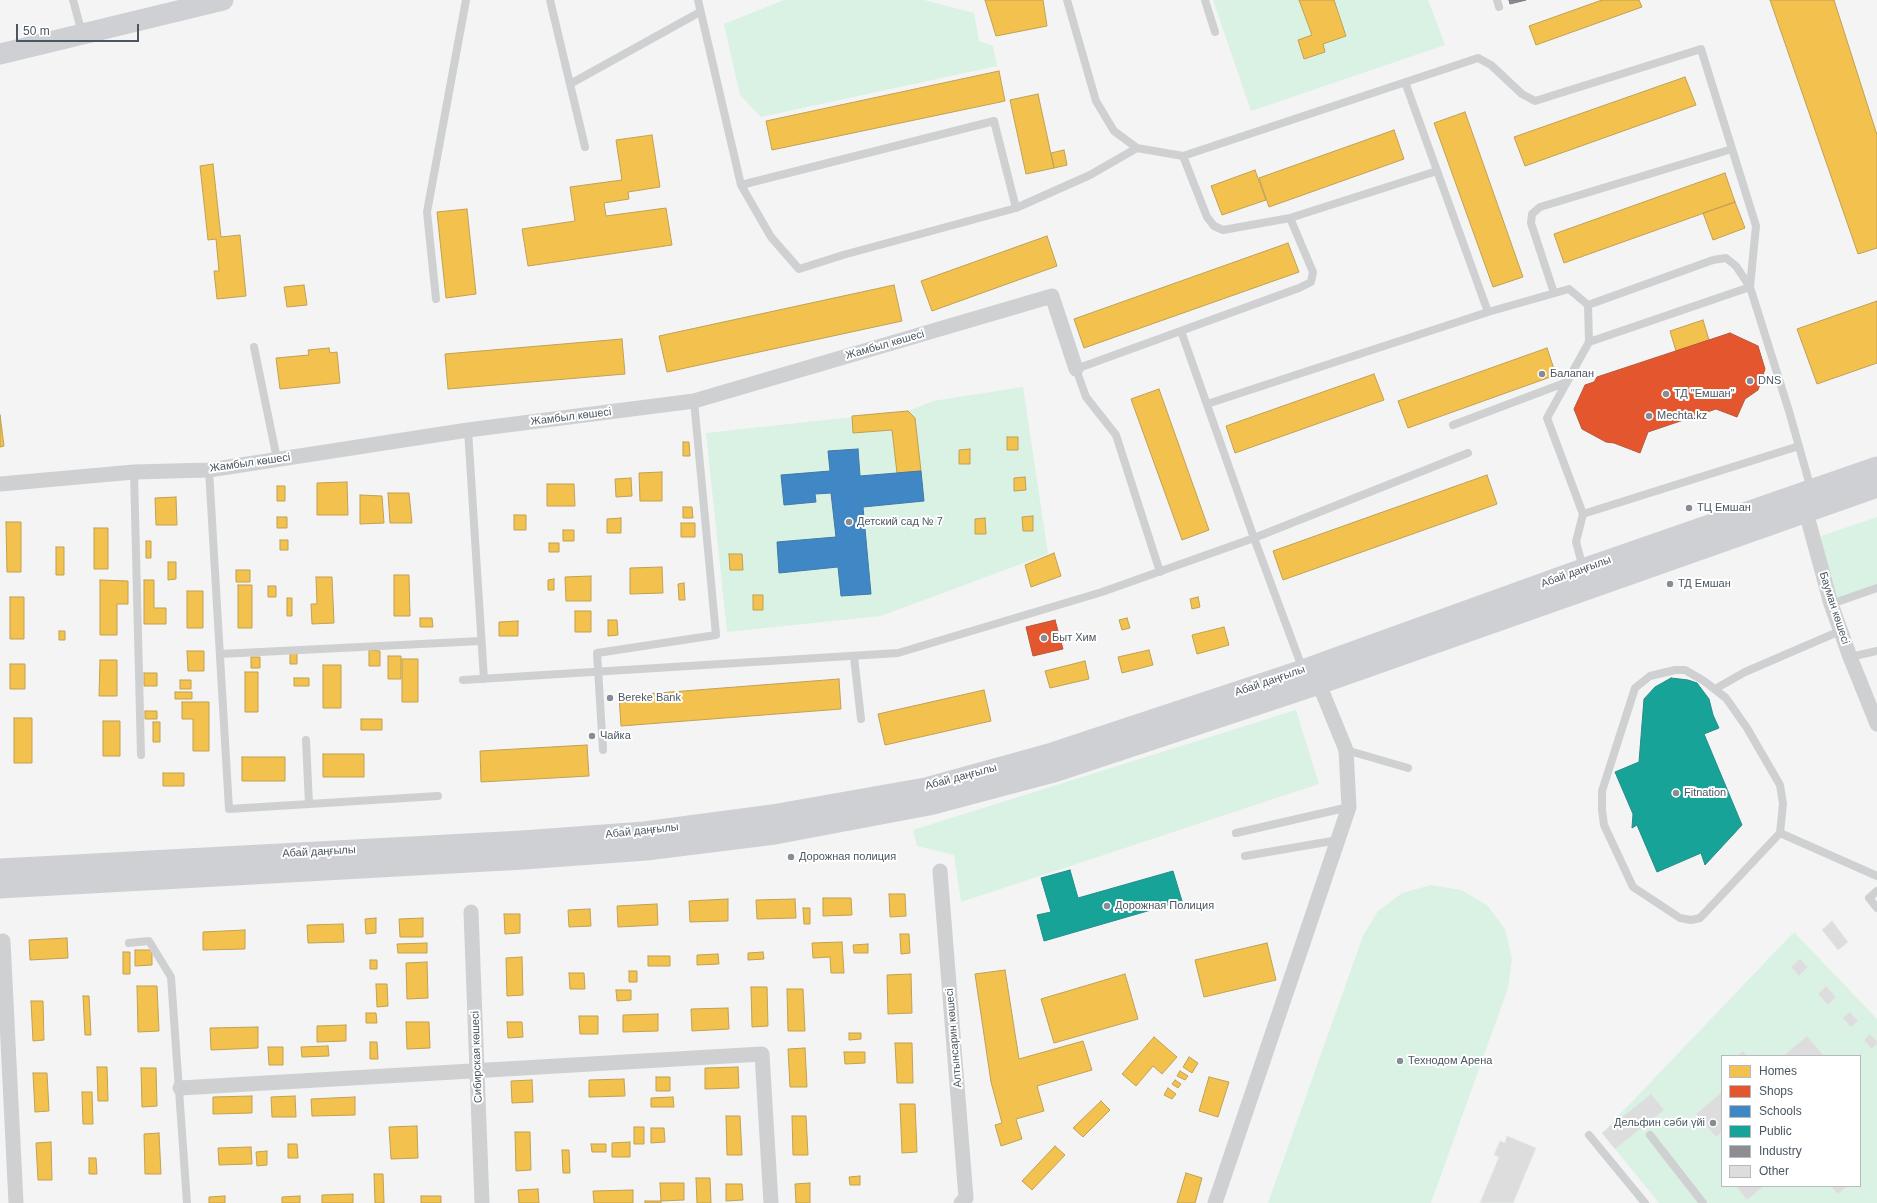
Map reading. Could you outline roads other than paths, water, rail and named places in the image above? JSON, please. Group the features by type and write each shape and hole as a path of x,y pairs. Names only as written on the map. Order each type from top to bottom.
{"main road":[{"path":"0,54 186,4 223,0"},
{"name":"Абай даңғылы","path":"0,869 522,841 644,832 772,815 924,788 1052,753 1303,670 1583,569 1877,467"},
{"name":"Абай даңғылы","path":"0,888 524,859 646,850 775,834 929,806 1049,773 1319,684 1877,487"}],"street":[{"name":"Жамбыл көшесі","path":"0,484 134,472 208,470 468,430 694,401 1052,296 1076,369"},
{"name":"Бауман көшесі","path":"1811,490 1806,512 1831,604 1840,631 1877,724"},
{"path":"1215,1203 1349,807 1346,750 1319,684 1303,670"},
{"name":"Алтынсарин көшесі","path":"940,871 966,1198 961,1203"},
{"name":"Сибирская көшесі","path":"471,912 482,1203"},
{"path":"3,941 16,1203"},
{"path":"180,1088 762,1054 771,1203"}],"lane":[{"path":"73,0 82,33"},
{"path":"436,299 427,212 466,0"},
{"path":"550,0 585,147"},
{"path":"698,0 741,185 771,237 799,269 843,255 1016,208 1090,175 1137,148"},
{"path":"1067,0 1096,101 1114,131 1137,148 1183,156 1478,58 1491,65 1522,94 1535,100 1701,49 1756,226 1750,287"},
{"path":"1205,0 1215,32"},
{"path":"570,84 700,12"},
{"path":"1405,82 1488,312"},
{"path":"741,185 994,121 1016,208"},
{"path":"1554,293 1531,222 1532,214 1540,207 1732,149"},
{"path":"1183,156 1207,217 1214,226 1223,230 1290,218 1437,171"},
{"path":"1160,572 1116,435 1086,397 1076,369 1299,288 1311,282 1313,272 1290,218"},
{"path":"1588,305 1713,260 1726,258 1736,266 1750,287 1811,490"},
{"path":"1589,342 1750,287"},
{"path":"1206,404 1488,312 1569,289 1588,305 1589,342 1546,418 1583,514 1576,542 1583,569"},
{"path":"1181,331 1254,538 1303,670"},
{"path":"254,347 277,460"},
{"path":"1452,425 1567,382"},
{"path":"603,750 597,653 716,635 694,401"},
{"path":"468,430 484,679"},
{"path":"1583,514 1799,446"},
{"path":"463,680 854,657 898,653 1102,592 1160,572 1254,538 1468,453"},
{"path":"208,470 229,809 438,796"},
{"path":"134,472 141,755"},
{"path":"1831,604 1877,588"},
{"path":"1715,689 1745,672 1840,631"},
{"path":"220,654 481,641"},
{"path":"1850,657 1877,651"},
{"path":"854,657 861,719"},
{"path":"1674,670 1685,670 1715,689 1726,698 1747,728 1780,785 1783,804 1780,833 1700,918 1691,920 1680,918 1633,887 1604,825 1602,791 1635,688 1650,676 1674,670"},
{"path":"306,740 309,804"},
{"path":"1346,750 1408,768"},
{"path":"1236,833 1349,807"},
{"path":"1780,833 1877,876"},
{"path":"1245,856 1338,840"},
{"path":"1877,891 1868,898 1877,908"},
{"path":"129,943 149,941 171,977 187,1203"},
{"path":"1589,1135 1645,1203"},
{"path":"1650,1135 1703,1203"}],"place":[{"name":"Балапан","path":"1542,374"},
{"name":"DNS","path":"1750,381"},
{"name":"ТД \"Емшан\"","path":"1666,394"},
{"name":"Mechta.kz","path":"1649,416"},
{"name":"ТЦ Емшан","path":"1689,508"},
{"name":"Детский сад № 7","path":"849,522"},
{"name":"ТД Емшан","path":"1670,584"},
{"name":"Быт Хим","path":"1044,638"},
{"name":"Bereke Bank","path":"610,698"},
{"name":"Чайка","path":"592,736"},
{"name":"Fitnation","path":"1676,793"},
{"name":"Дорожная полиция","path":"791,857"},
{"name":"Дорожная Полиция","path":"1107,906"},
{"name":"Технодом Арена","path":"1400,1061"},
{"name":"Дельфин сәби үйі","path":"1713,1123"}]}
